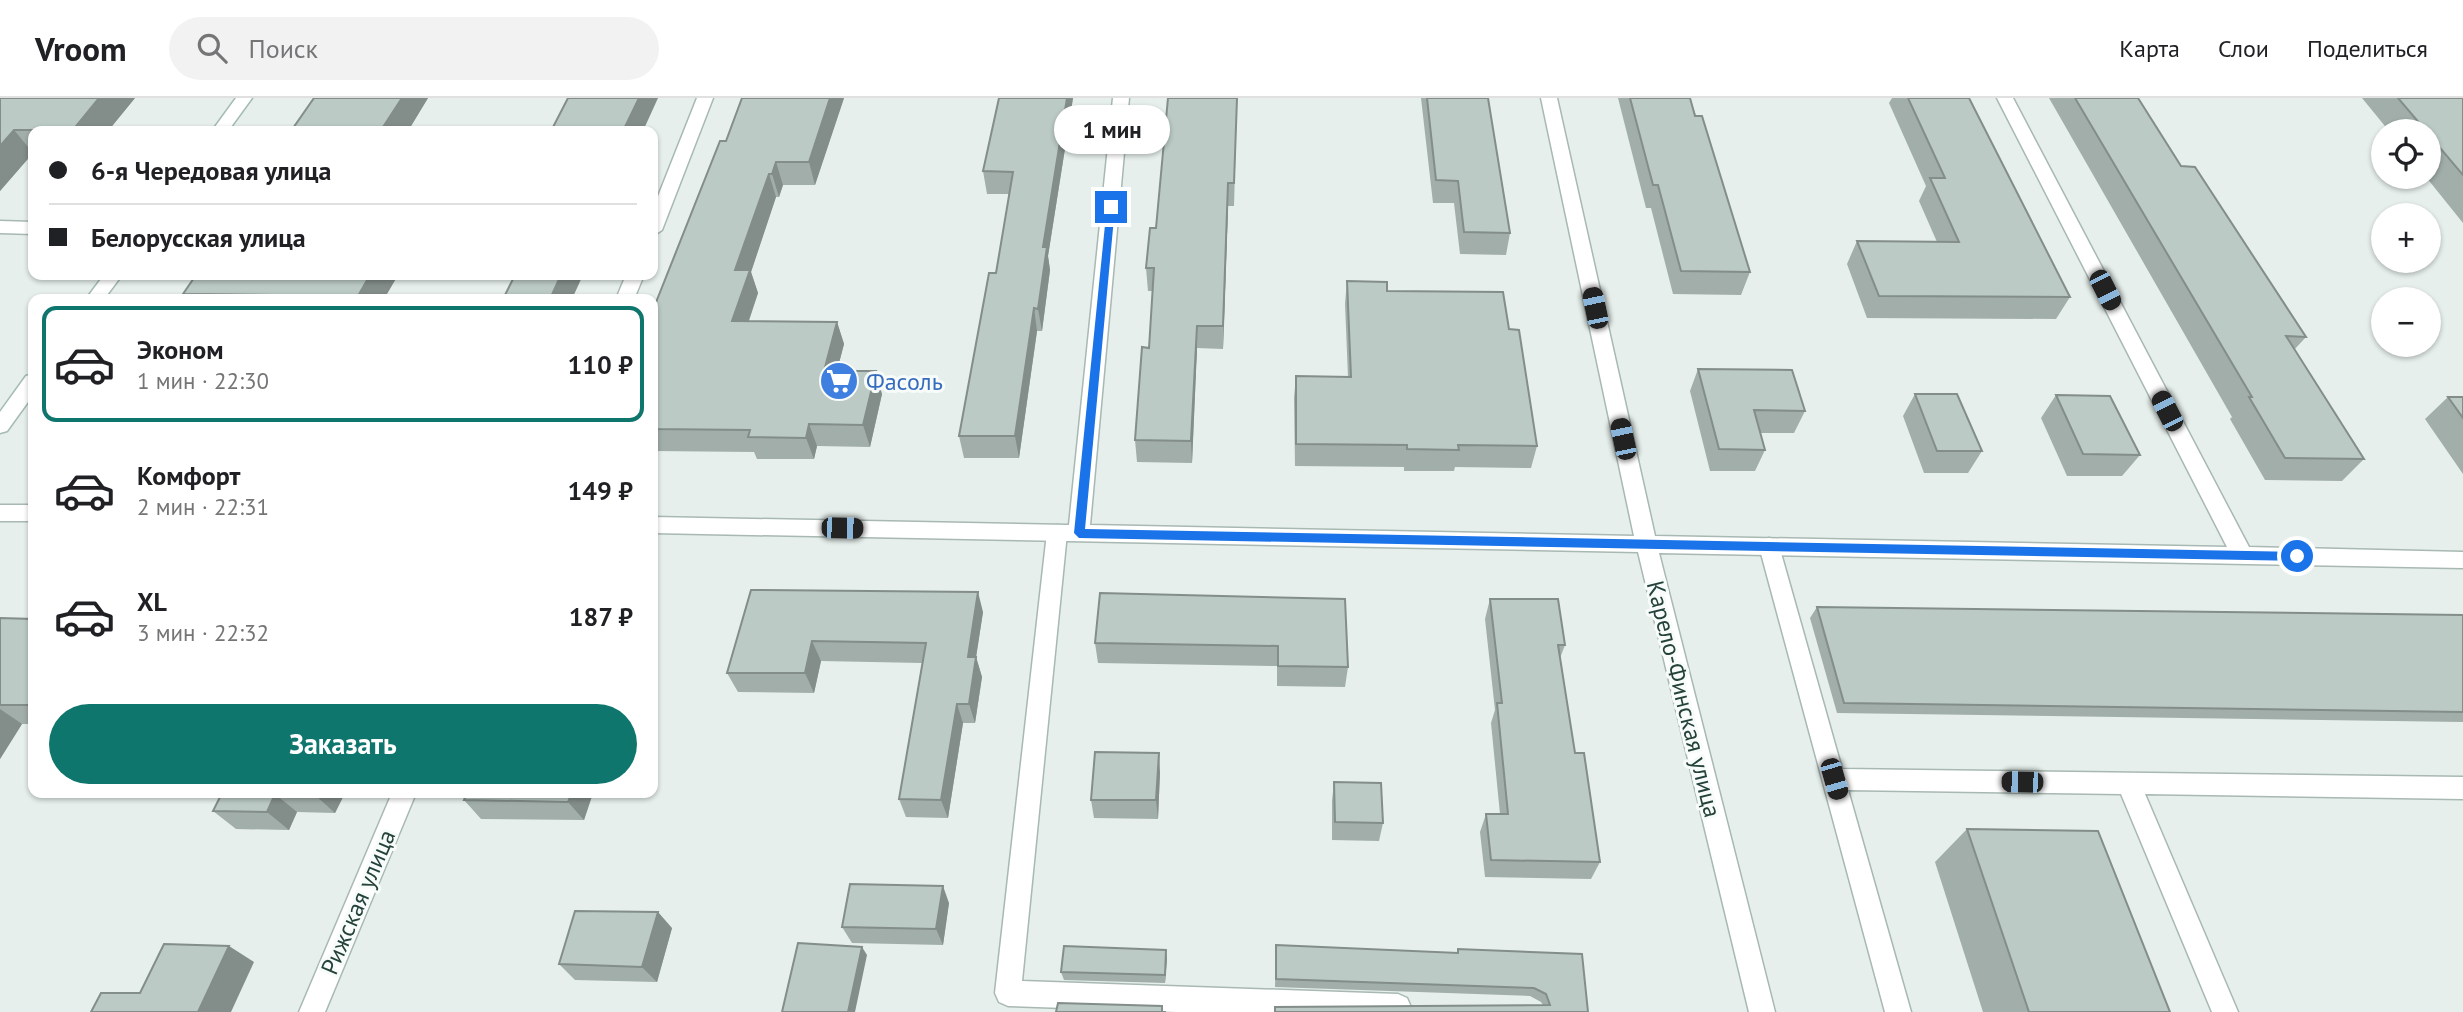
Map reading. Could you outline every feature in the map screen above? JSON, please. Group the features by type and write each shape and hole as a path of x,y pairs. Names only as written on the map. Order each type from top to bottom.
{"street":[{"path":"224,126 244,98"},
{"path":"658,217 705,98"},
{"path":"1121,98 1008,993 1420,1008"},
{"name":"Карело-Финская улица","path":"1549,98 1646,544 1762,1012"},
{"path":"2005,98 2242,555"},
{"path":"0,227 28,228"},
{"path":"0,426 28,388"},
{"path":"0,513 28,513"},
{"path":"658,525 2463,559"},
{"path":"1769,546 1898,1012"},
{"path":"1834,779 2463,788"},
{"path":"2129,784 2225,1012"},
{"name":"Рижская улица","path":"312,1012 402,798"}],"building":[{"path":"0,98 99,98 76,126 28,126 28,130 14,130 0,146"},
{"path":"314,98 402,98 384,126 294,126"},
{"path":"568,98 639,98 625,126 554,126"},
{"path":"742,98 830,98 809,162 776,162 772,174 769,174 735,270 750,270 732,321 837,322 824,371 876,371 863,425 809,424 806,438 748,437 750,430 658,429 658,297 720,141 726,141"},
{"path":"999,98 1067,98 1043,247 1047,247 1038,309 1034,308 1015,436 959,436 989,273 996,273 1013,172 983,171"},
{"path":"1168,98 1237,98 1234,183 1228,183 1223,326 1197,326 1191,441 1135,440 1142,347 1149,348 1154,268 1146,268 1150,228 1156,228"},
{"path":"1427,98 1488,98 1510,233 1464,232 1458,181 1436,180"},
{"path":"1630,98 1690,98 1695,116 1702,116 1750,272 1681,271 1658,185 1653,185"},
{"path":"1908,98 1969,98 2070,297 1879,296 1857,241 1959,242 1930,178 1945,178"},
{"path":"2075,98 2138,98 2181,166 2195,167 2306,337 2286,336 2364,459 2285,458 2249,397 2252,397"},
{"path":"2398,98 2463,98 2463,175 2441,149 2441,119 2416,119"},
{"path":"193,280 367,280 359,294 183,294"},
{"path":"512,280 559,280 552,294 506,294"},
{"path":"1347,281 1387,282 1387,291 1503,292 1509,329 1519,330 1537,446 1458,445 1459,450 1407,449 1407,445 1296,444 1296,376 1351,377"},
{"path":"1698,369 1792,370 1805,411 1754,410 1765,450 1719,449"},
{"path":"1915,394 1957,394 1982,451 1937,451"},
{"path":"2056,395 2110,396 2140,455 2083,454"},
{"path":"2448,397 2463,397 2463,418"},
{"path":"751,590 978,592 968,657 976,657 969,704 957,704 941,800 899,799 926,643 812,641 805,673 727,673"},
{"path":"1100,593 1345,599 1348,667 1278,666 1278,646 1095,643"},
{"path":"1490,599 1558,599 1565,645 1558,645 1575,753 1584,753 1600,862 1491,860 1486,814 1508,814 1497,703 1502,703"},
{"path":"1817,607 2463,615 2463,712 1844,703"},
{"path":"0,618 28,619 28,705 0,705"},
{"path":"1095,752 1159,753 1156,800 1091,800"},
{"path":"1334,782 1381,783 1383,823 1335,822"},
{"path":"220,798 273,798 267,812 213,811"},
{"path":"465,798 570,798 568,802 464,800"},
{"path":"1967,829 2098,831 2170,1012 2029,1012"},
{"path":"850,884 943,886 936,929 842,927"},
{"path":"575,911 658,912 642,967 559,964"},
{"path":"798,943 862,947 848,1012 782,1012"},
{"path":"164,944 229,946 198,1012 91,1012 101,993 140,993"},
{"path":"1276,945 1458,953 1458,949 1582,954 1588,1012 1275,1012 1275,1007 1550,1005 1546,994 1534,988 1276,979"},
{"path":"1064,946 1166,950 1165,975 1061,972"},
{"path":"1058,1003 1162,1006 1162,1012 1056,1012"}],"place":[{"name":"Фасоль","path":"839,381"}],"route":[{"path":"1111,207 1079,533 2297,556"}]}
